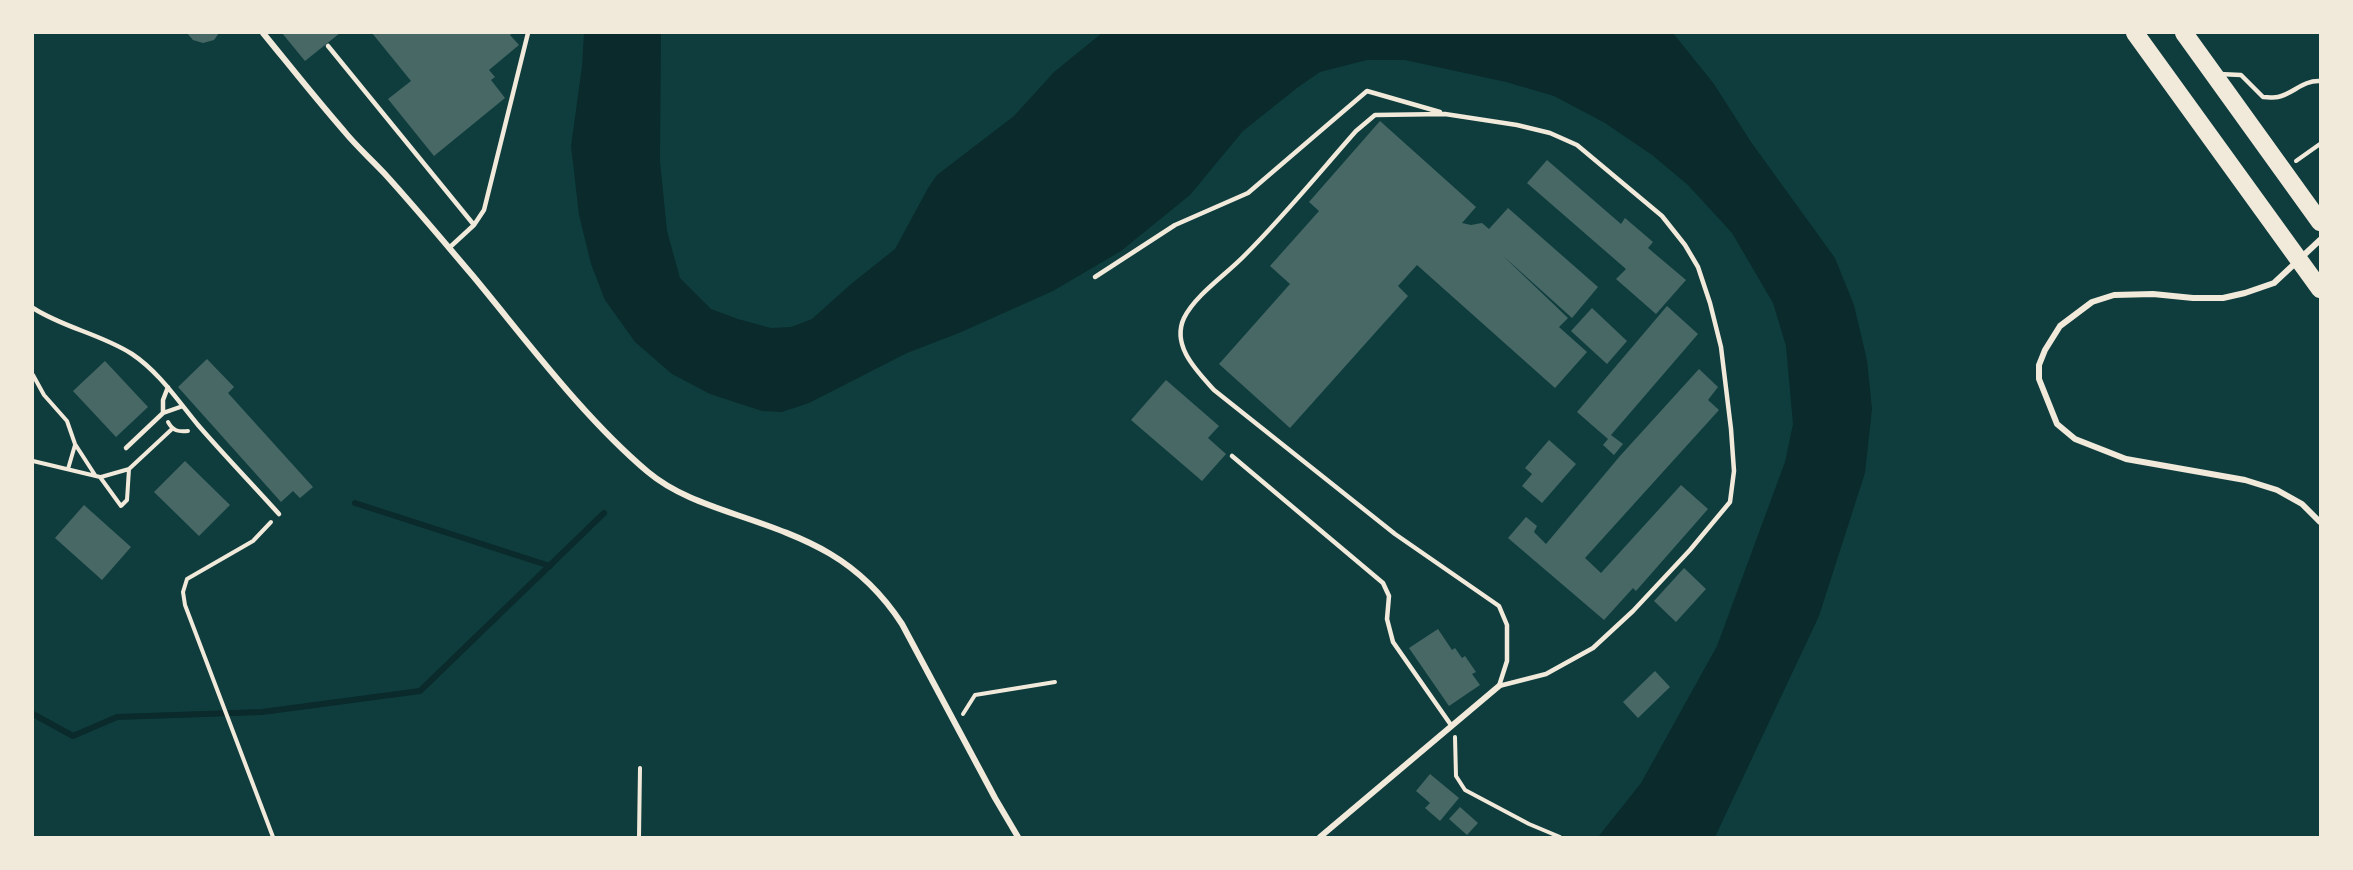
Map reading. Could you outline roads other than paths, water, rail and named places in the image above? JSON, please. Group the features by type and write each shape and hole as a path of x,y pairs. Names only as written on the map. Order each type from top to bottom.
{"highway":[{"path":"2135,33 2320,289"},
{"path":"2184,33 2320,222"}],"street":[{"path":"263,33 345,132 385,174 602,428 657,479 710,506 784,531 815,545 847,564 888,602 1018,837"},
{"path":"2320,240 2274,283 2245,293 2223,298 2153,294 2114,295 2092,302 2060,326 2045,350 2039,365 2039,379 2057,424 2074,439 2127,459 2245,480 2277,490 2302,504 2320,522"},
{"path":"1320,837 1499,686"}],"lane":[{"path":"449,248 474,225 484,210 528,33"},
{"path":"328,46 474,225"},
{"path":"2214,74 2241,75 2263,97 2278,98 2302,85 2320,81"},
{"path":"1095,277 1175,225 1248,194 1367,91 1445,114 1517,125 1550,133 1577,145 1662,216 1685,245 1698,267 1721,347 1734,471 1730,501 1690,550 1593,648 1546,674 1499,686"},
{"path":"1445,114 1375,115 1356,132 1245,256 1202,296 1184,318 1181,342 1190,362 1214,390 1395,534 1499,606 1507,625 1507,661 1499,686"},
{"path":"33,308 70,328 103,337 135,356 168,387 199,426 279,514"},
{"path":"163,413 163,400 168,387"},
{"path":"126,448 163,413 183,406"},
{"path":"1232,456 1383,583 1389,596 1388,619 1393,642 1451,725"}],"water":[{"path":"584,33 661,33 660,161 667,231 680,278 711,309 771,328 791,327 812,319 895,249 937,175 1014,116 1054,72 1102,33 1673,33 1714,84 1751,142 1835,258 1854,305 1867,360 1872,409 1865,473 1819,616 1715,837 1598,837 1641,783 1717,646 1785,462 1793,424 1786,346 1773,303 1732,233 1688,185 1652,155 1605,123 1554,96 1506,82 1405,60 1367,60 1320,72 1243,131 1190,195 1121,251 1053,291 959,333 907,353 809,403 782,412 762,411 710,394 672,374 635,342 605,300 591,264 579,215 571,146"}],"waterway":[{"path":"355,503 550,566"},
{"path":"33,714 73,736 117,717 262,712 420,691 604,513"}]}
